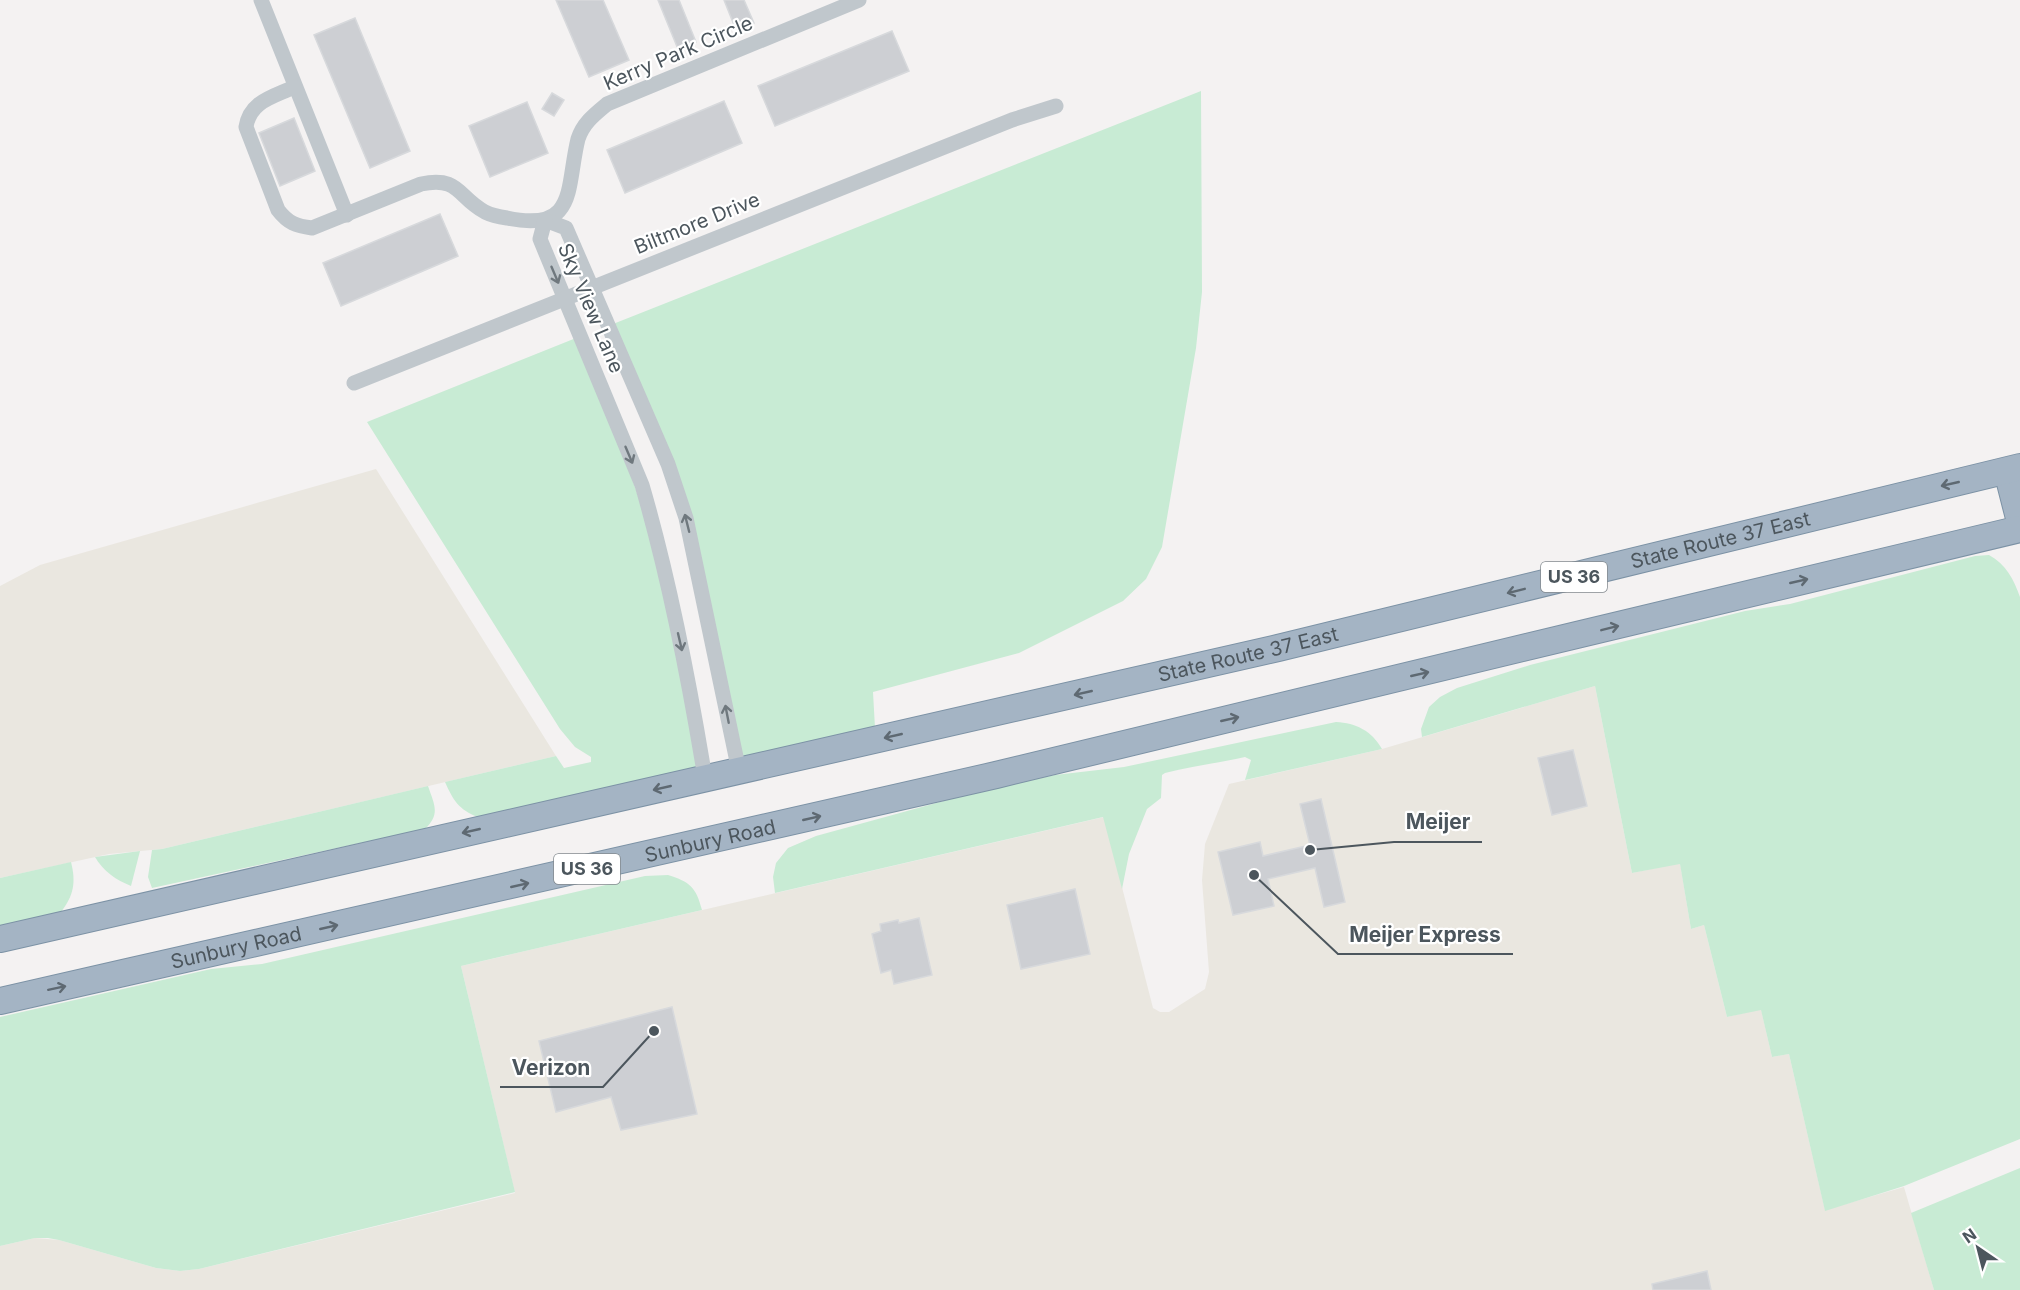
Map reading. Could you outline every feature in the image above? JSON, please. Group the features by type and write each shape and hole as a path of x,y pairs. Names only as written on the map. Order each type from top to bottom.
{"highway":[{"name":"State Route 37 East","path":"739,771 1514,592 2013,469"},
{"path":"2013,469 2020,522"},
{"name":"Sunbury Road","path":"0,1001 709,842 2020,529"},
{"name":"US 36","path":"0,939 739,771"}],"street":[{"path":"261,0 346,215"},
{"name":"Kerry Park Circle","path":"545,220 557,214 569,193 579,138 589,119 607,104 859,0"},
{"path":"294,87 258,103 248,115 246,127 278,210 288,222 312,228 421,184 437,181 449,183 485,212 525,221 545,220"},
{"name":"Biltmore Drive","path":"354,382 1012,120 1056,105"},
{"name":"Sky View Lane","path":"705,778 688,677 648,505 642,485 540,239 545,220 566,228 668,464 686,518 739,771"}],"shaded area":[{"path":"376,469 556,756 162,849 109,854 0,878 0,586 40,565"},
{"path":"1595,686 1632,873 1680,863 1691,929 1704,925 1727,1017 1761,1009 1772,1057 1789,1054 1825,1210 1904,1187 1934,1290 0,1290 0,1246 35,1238 59,1240 156,1268 180,1271 199,1269 515,1193 461,966 1104,817 1153,1008 1160,1012 1169,1012 1205,989 1209,972 1202,880 1205,844 1229,784 1382,749"}],"green space":[{"path":"1201,91 1202,292 1196,348 1162,547 1146,579 1123,601 1019,653 873,692 875,728 743,758 695,529 613,324"},
{"path":"576,338 623,452 646,522 669,613 699,768 478,817 457,804 445,782 556,756 564,768 591,762 591,757 575,747 560,729 367,422"},
{"path":"1989,555 2009,573 2020,597 2020,1139 1904,1186 1825,1211 1789,1054 1772,1057 1761,1010 1727,1017 1704,925 1691,929 1680,864 1632,873 1595,686 1422,737 1421,729 1429,707 1440,697 1457,688 1530,665 1745,611 1790,604 1975,556"},
{"path":"1336,722 1363,729 1382,749 1245,780 1251,760 1245,757 1162,775 1161,798 1147,809 1129,854 1122,889 1103,817 775,893 773,877 776,863 788,848 816,836 969,794 1055,775 1124,767"},
{"path":"428,786 435,814 425,829 152,888 148,877 152,850"},
{"path":"140,851 131,886 110,874 95,857"},
{"path":"71,862 73,888 61,912 0,926 0,878"},
{"path":"668,875 682,880 691,887 702,910 461,966 515,1192 199,1269 180,1271 156,1268 48,1238 35,1238 0,1246 0,1017 211,969 262,964 645,876"},
{"path":"2020,1168 2020,1290 1934,1290 1911,1213"}],"building":[{"path":"556,0 603,0 629,60 589,77"},
{"path":"658,0 679,0 696,42 678,49"},
{"path":"724,0 744,0 754,23 736,30"},
{"path":"355,18 410,151 370,168 314,35"},
{"path":"892,31 909,71 775,126 758,86"},
{"path":"552,93 564,100 554,116 542,109"},
{"path":"724,101 742,143 625,193 607,150"},
{"path":"527,102 548,153 490,177 469,126"},
{"path":"294,118 315,171 280,186 259,133"},
{"path":"440,214 458,256 341,306 323,263"},
{"path":"1573,750 1587,806 1552,815 1538,758"},
{"path":"1321,799 1345,902 1324,907 1315,868 1268,879 1274,906 1233,915 1218,852 1260,842 1263,856 1310,845 1300,804"},
{"path":"1075,889 1090,954 1021,969 1007,905"},
{"path":"919,918 932,975 894,984 891,970 881,973 872,934 881,931 880,924 898,920 899,923"},
{"path":"672,1007 697,1114 621,1130 611,1097 556,1112 539,1041"},
{"path":"1707,1271 1711,1290 1653,1290 1652,1284"}],"place":[{"name":"Meijer","path":"1310,850"},
{"name":"Meijer Express","path":"1254,875"},
{"name":"Verizon","path":"654,1031"}]}
